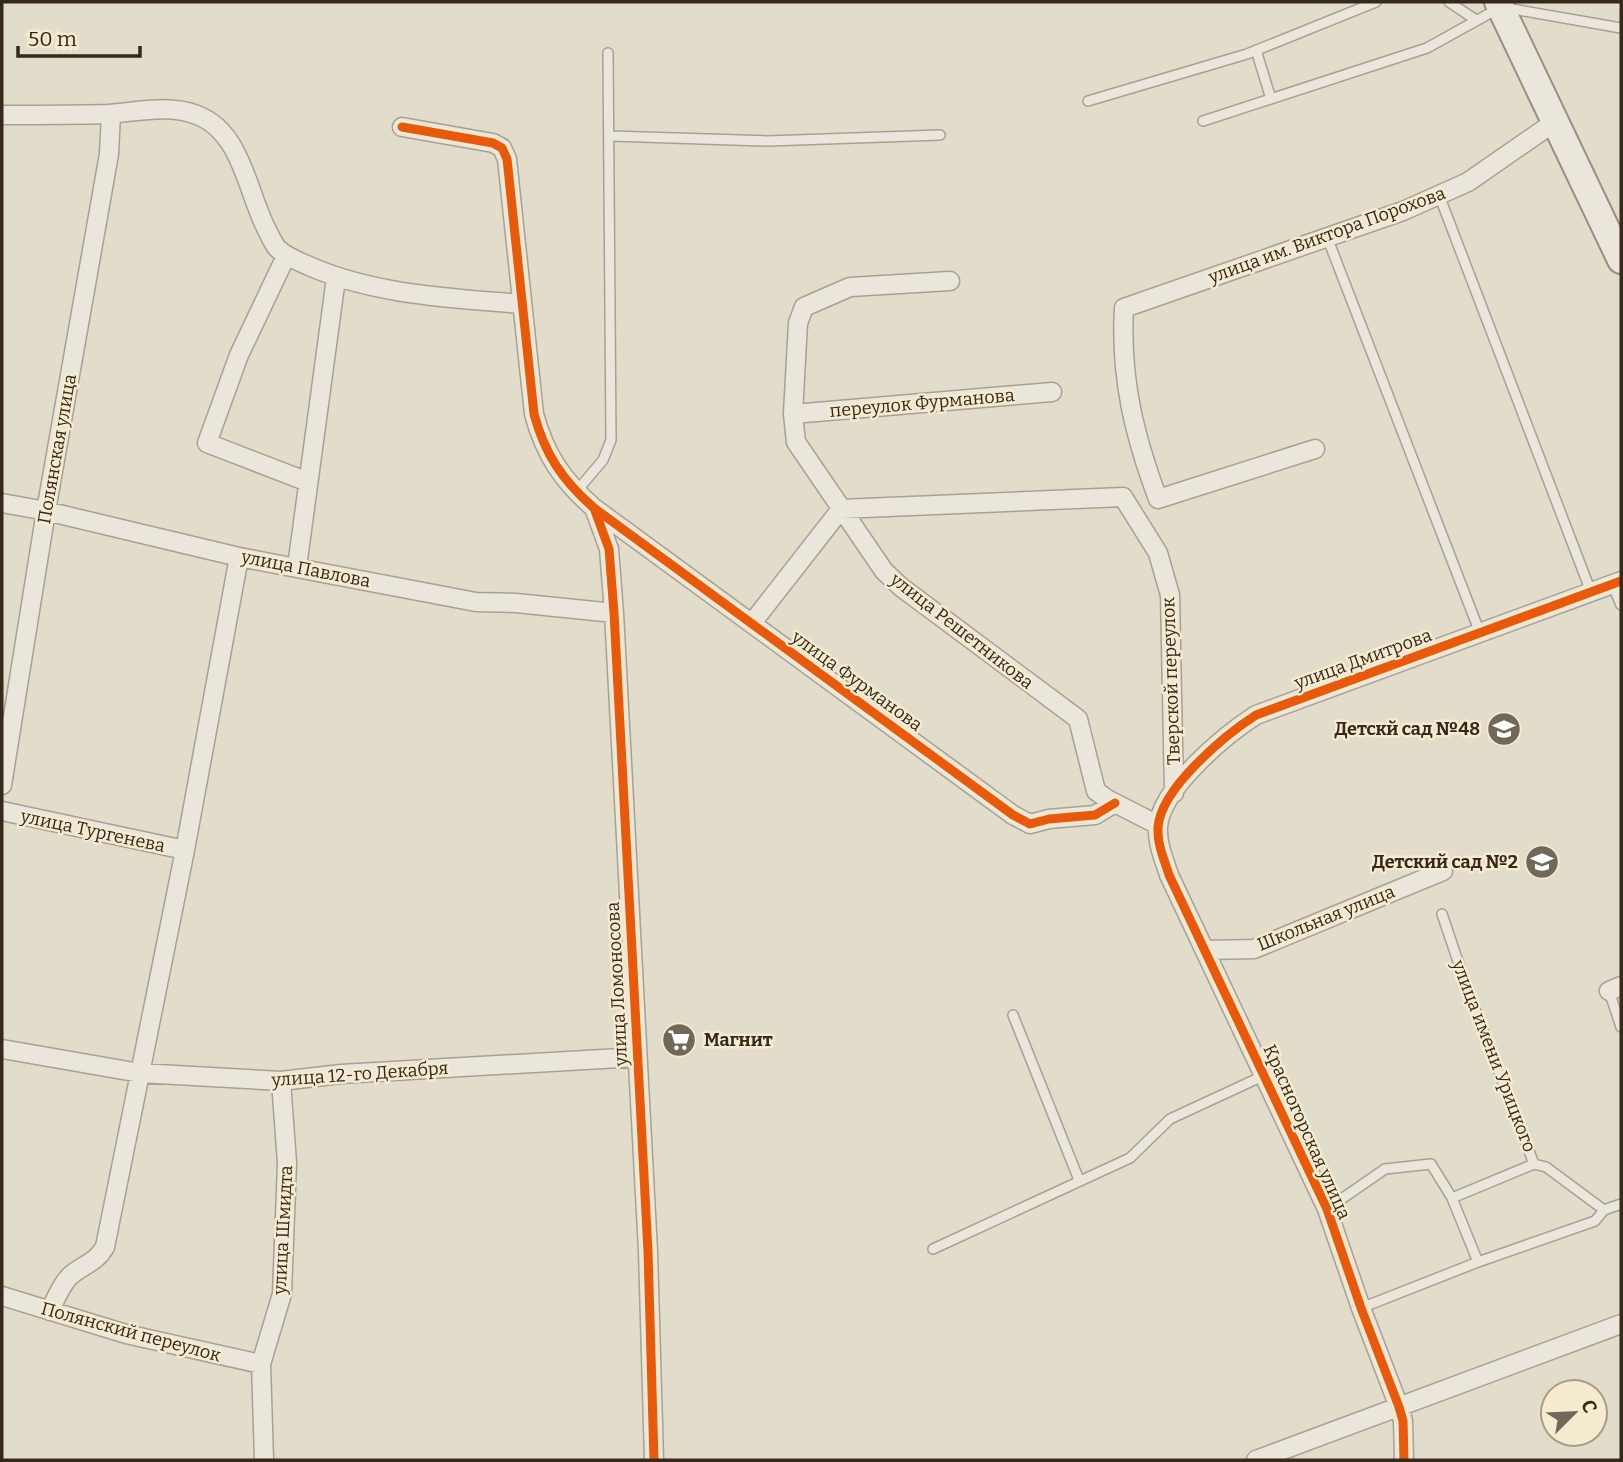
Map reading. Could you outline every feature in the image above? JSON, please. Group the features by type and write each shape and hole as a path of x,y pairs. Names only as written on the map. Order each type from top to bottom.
{"street":[{"path":"1499,4 1621,260"},
{"path":"2,115 111,114 138,109 169,110 197,115 218,127 237,153 260,216 275,246 286,256 336,278 435,297 522,304"},
{"name":"Полянская улица","path":"2,785 46,511 109,154 111,114"},
{"name":"улица им. Виктора Порохова","path":"1315,449 1158,499 1142,456 1126,393 1122,339 1124,308 1403,211 1468,182 1556,121"},
{"name":"улица Фурманова","path":"402,127 493,143 502,148 507,159 534,414 541,441 576,492 594,508 1013,815 1030,824 1049,819 1096,815 1115,803"},
{"path":"286,256 239,355 207,443 308,482"},
{"path":"297,567 336,278"},
{"name":"улица Решетникова","path":"950,281 850,287 804,307 798,323 793,414 796,442 884,571 901,587 1078,719 1096,791 1158,824"},
{"name":"переулок Фурманова","path":"793,414 1052,392"},
{"name":"Тверской переулок","path":"841,509 1123,497 1157,553 1170,595 1174,793"},
{"name":"улица Павлова","path":"2,503 239,557 477,602 516,603 614,613"},
{"name":"улица Ломоносова","path":"594,508 609,549 614,613 648,1251 654,1460"},
{"path":"752,623 841,509"},
{"path":"50,1311 69,1277 92,1263 105,1247 185,850 239,557"},
{"name":"улица Дмитрова","path":"1158,824 1174,793 1193,766 1231,731 1256,715 1617,583"},
{"name":"улица Тургенева","path":"2,811 185,850"},
{"name":"Красногорская улица","path":"1158,824 1159,843 1169,875 1327,1209 1403,1421 1404,1460"},
{"name":"Школьная улица","path":"1206,950 1254,948 1443,871"},
{"name":"улица 12-го Декабря","path":"2,1049 140,1073 281,1081 341,1074 637,1057"},
{"name":"улица Шмидта","path":"264,1460 261,1364 282,1294 287,1163 281,1081"},
{"name":"Полянский переулок","path":"2,1296 126,1334 261,1364"},
{"path":"1256,1460 1621,1324"}],"lane":[{"path":"1088,101 1256,50 1376,2"},
{"path":"1449,2 1476,20"},
{"path":"1203,121 1427,48 1499,4 1621,27"},
{"path":"1256,50 1271,99"},
{"path":"576,492 603,460 611,440 608,53"},
{"path":"610,136 768,141 940,135"},
{"path":"1439,195 1591,592"},
{"path":"1327,237 1479,633"},
{"path":"1617,583 1621,605"},
{"name":"улица имени Урицкого","path":"1442,914 1468,991 1534,1164 1452,1198"},
{"path":"1615,988 1621,1027"},
{"path":"1013,1015 1079,1180"},
{"path":"933,1249 1130,1158 1170,1119 1265,1076"},
{"path":"1327,1209 1385,1169 1431,1164 1452,1198 1478,1262"},
{"path":"1534,1164 1546,1167 1604,1210"},
{"path":"1361,1308 1478,1262 1595,1221 1604,1210 1621,1204"}],"cycle path":[{"path":"402,127 493,143 502,148 507,159 534,414 538,429 556,466 583,498 1013,815 1030,824 1049,819 1095,815 1115,803"},
{"path":"594,508 609,549 614,613 648,1251 654,1460"},
{"path":"1404,1460 1403,1421 1399,1407 1327,1209 1169,875 1158,827 1170,796 1182,780 1212,749 1256,715 1621,581"}],"place":[{"name":"Детскй сад №48","path":"1504,729"},
{"name":"Детский сад №2","path":"1542,862"},
{"name":"Магнит","path":"679,1040"}]}
